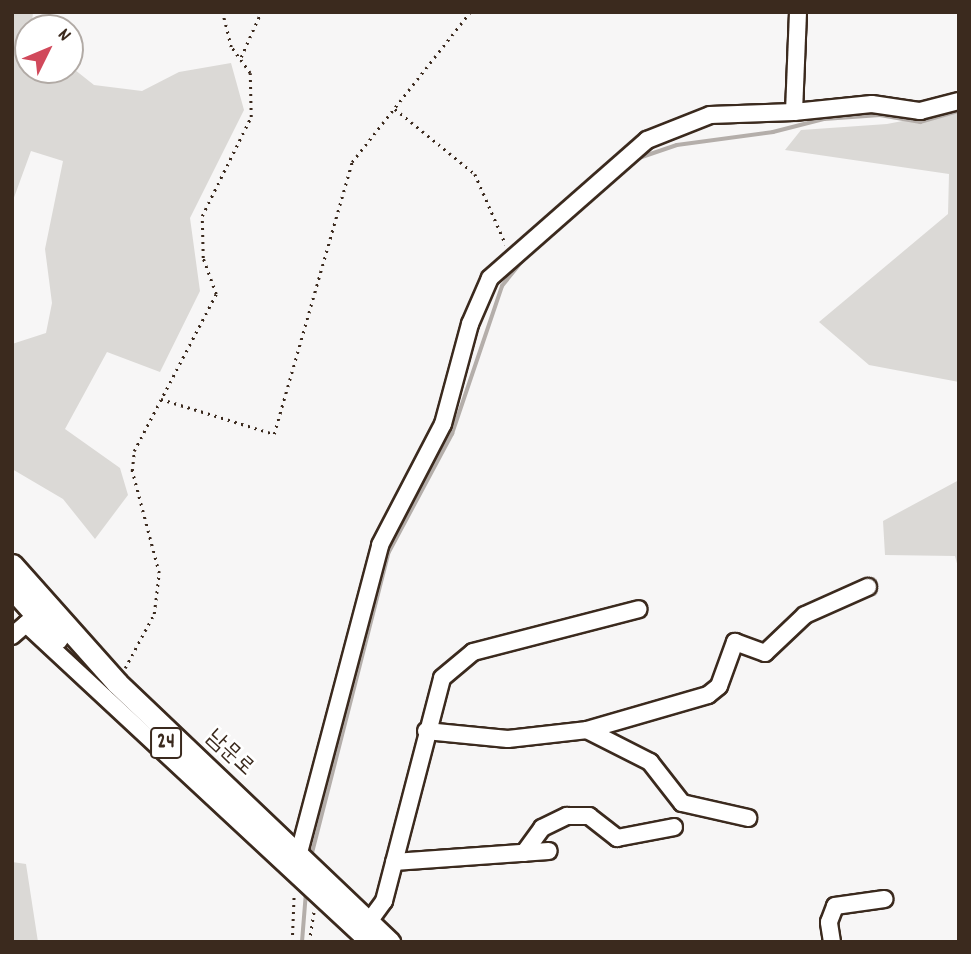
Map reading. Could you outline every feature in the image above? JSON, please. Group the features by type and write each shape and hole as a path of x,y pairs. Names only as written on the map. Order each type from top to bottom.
{"main road":[{"name":"남문로","path":"12,565 36,615 117,683 369,934 389,942"},
{"name":"남문로","path":"12,588 36,615 306,872"}],"street":[{"path":"794,112 798,12"},
{"path":"306,872 380,545 443,424 470,324 490,278 512,253 647,140 710,115 794,112 872,104 920,111 959,101"},
{"path":"426,731 508,739 587,730 708,695 719,686 734,642 765,653 805,615 868,587"},
{"path":"369,934 382,907 442,678 473,652 639,609"},
{"path":"12,636 36,615"},
{"path":"587,730 650,762 682,803 748,818"},
{"path":"524,853 542,828 568,816 589,816 617,838 674,827"},
{"path":"394,862 549,851"},
{"path":"832,942 829,922 835,906 885,899"}],"path":[{"path":"117,683 156,601 159,573 132,471 134,451 216,293 203,258 202,216 251,117 254,92 241,57 230,47 222,12"},
{"path":"241,57 261,12"},
{"path":"161,398 274,434 338,197 352,162 470,12"},
{"path":"395,109 475,174 495,230 512,253"},
{"path":"292,942 306,872"},
{"path":"306,872 311,915 309,942"}],"shaded area":[{"path":"12,12 33,12 14,14 14,84 84,84 84,77 94,85 142,91 179,72 231,63 244,110 190,218 200,291 160,372 107,352 65,429 120,468 128,495 95,539 63,499 12,469 12,344 46,333 52,303 45,249 63,161 31,151 12,203"},
{"path":"959,110 959,382 869,365 819,322 948,214 949,174 785,150 801,130 887,124"},
{"path":"959,480 959,571 955,556 885,555 883,521"},
{"path":"12,862 26,864 38,942 12,942"}],"waterway":[{"path":"633,160 677,145 773,132 824,119 880,115 920,122 959,111"},
{"path":"311,857 389,552 452,434 502,286 526,256"},
{"path":"302,942 306,892"}]}
